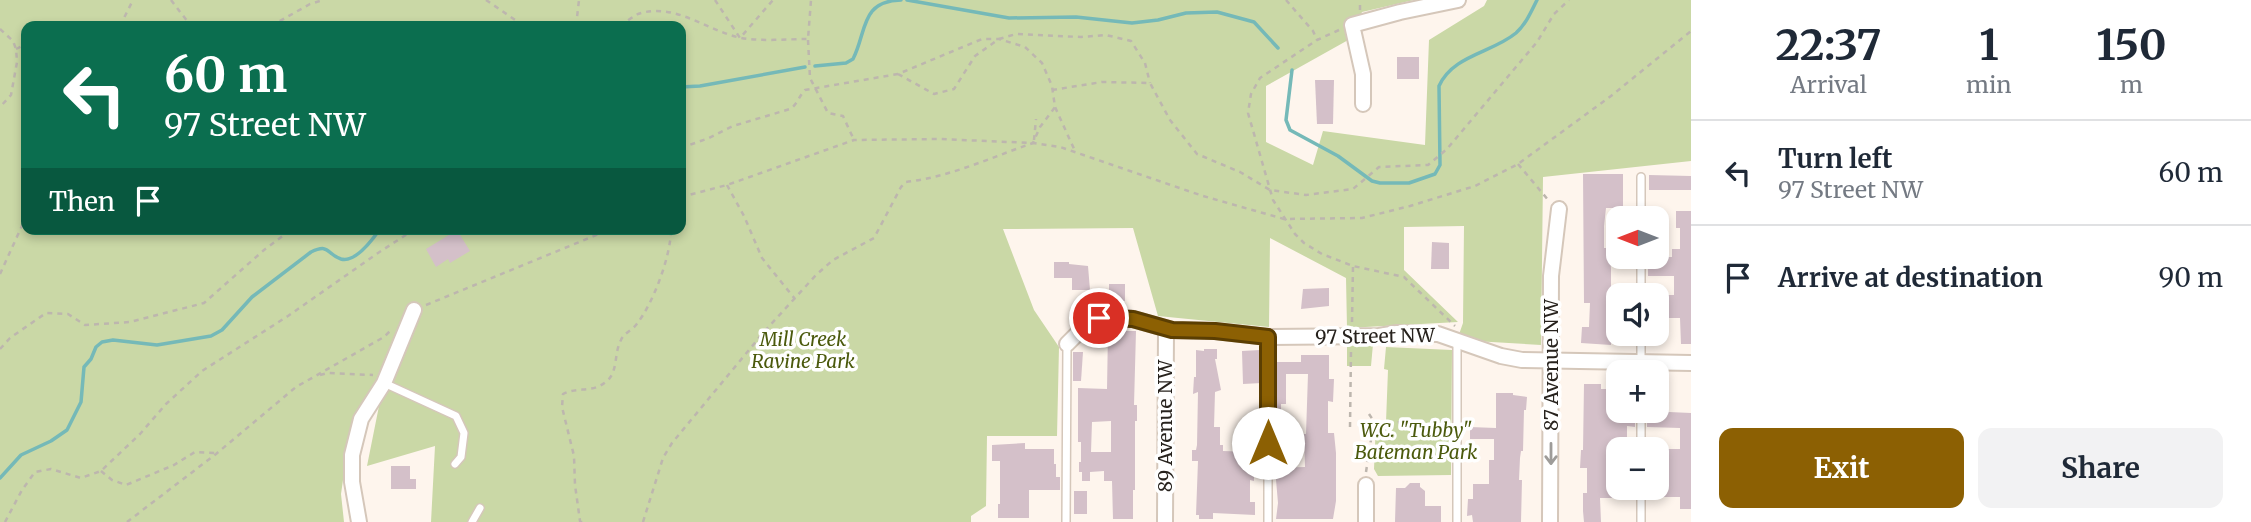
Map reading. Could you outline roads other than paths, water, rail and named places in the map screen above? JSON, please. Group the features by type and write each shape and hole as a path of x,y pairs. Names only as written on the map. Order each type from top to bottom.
{"street":[{"path":"1363,104 1363,74 1352,25 1458,0"},
{"name":"87 Avenue NW","path":"1550,522 1551,276 1559,209"},
{"path":"359,522 352,482 352,455 361,419 384,383 414,310"},
{"name":"97 Street NW","path":"1067,344 1086,324 1099,318 1133,319 1166,329 1268,337 1438,334 1510,358 1606,365"},
{"name":"89 Avenue NW","path":"1165,522 1166,329"},
{"name":"97 Street NW","path":"1669,365 1691,363"},
{"path":"1366,485 1366,522"}],"lane":[{"path":"1641,177 1641,206"},
{"path":"1268,337 1268,522"},
{"path":"1457,340 1457,522"},
{"path":"1066,522 1067,344"},
{"path":"384,383 456,416 464,433 461,457 455,464"},
{"path":"1641,500 1641,522"},
{"path":"472,522 480,508"}],"waterway":[{"path":"815,66 846,63 853,59 871,12 878,6 901,0"},
{"path":"907,0 1009,18 1076,17 1132,23 1186,13 1217,12 1254,22 1278,48"},
{"path":"1292,70 1286,120 1290,130 1338,156 1372,181 1409,183 1435,174 1440,165 1439,86 1445,76 1463,61 1516,33 1537,0"},
{"path":"686,87 805,67"},
{"path":"0,478 21,455 67,430 81,402 84,367 102,342 113,340 157,345 211,336 222,330 252,297 311,252 325,249 336,257 346,259 363,249 375,235"}],"park label":[{"name":"Mill Creek Ravine Park","path":"803,350"},
{"name":"W.C. \"Tubby\" Bateman Park","path":"1416,441"}]}
